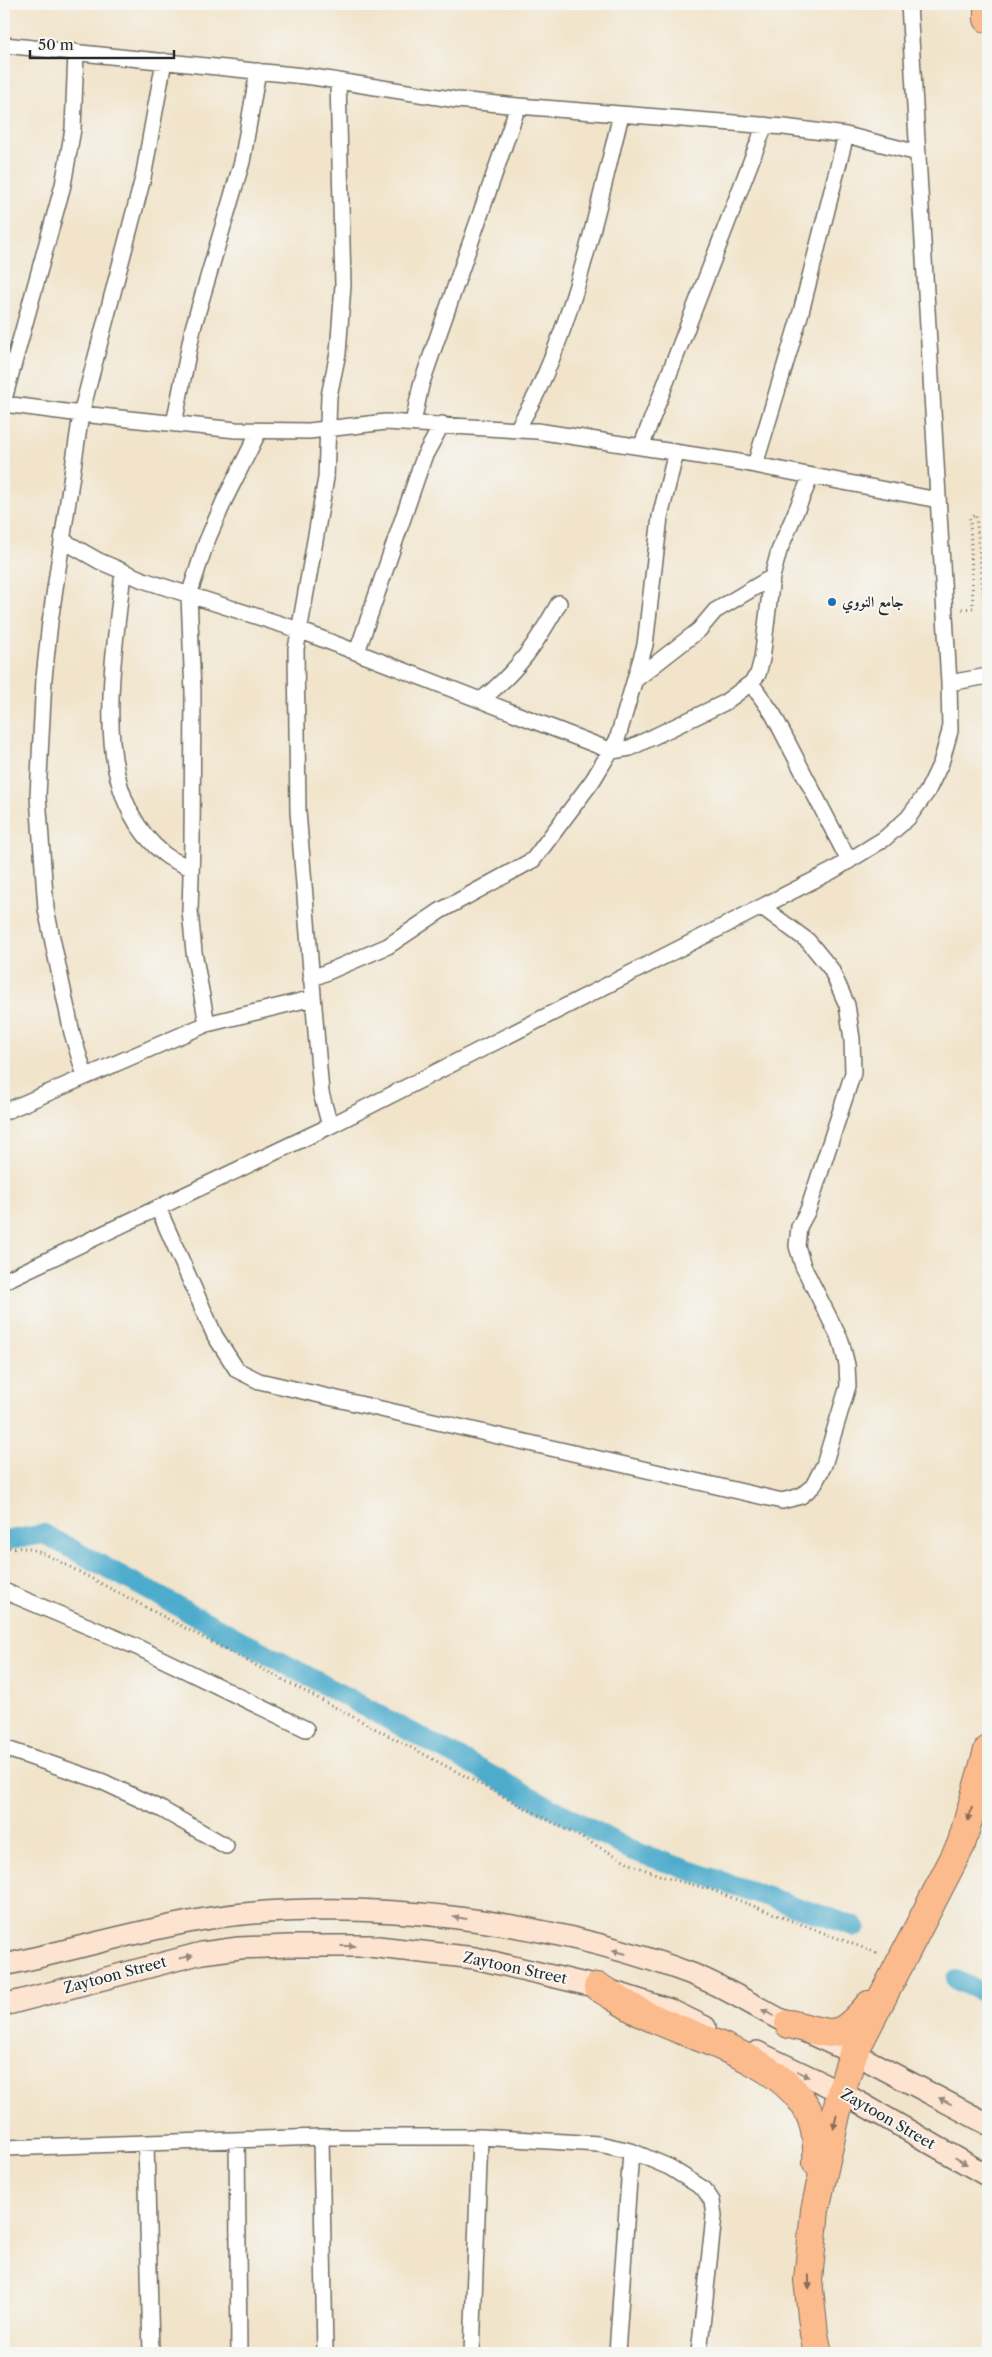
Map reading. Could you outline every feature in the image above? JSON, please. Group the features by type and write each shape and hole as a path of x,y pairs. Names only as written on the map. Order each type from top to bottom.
{"highway":[{"path":"988,4 988,19"},
{"path":"816,2210 841,2092 853,2054 961,1845 988,1750"},
{"path":"789,2024 828,2032 842,2031 852,2025 895,1970"},
{"path":"598,1987 640,2012 748,2059 782,2081 803,2102 814,2126 818,2153 816,2210 808,2280 818,2353"}],"main road":[{"path":"4,1965 212,1918 279,1912 361,1912 436,1916 495,1923 623,1953 693,1975 853,2054 988,2124"},
{"name":"Zaytoon Street","path":"4,2005 202,1953 239,1948 369,1946 475,1958 598,1987 670,2010 841,2092 988,2176"}],"street":[{"path":"4,1281 330,1126 762,907 884,839 908,818 927,792 941,763 950,731 949,683 918,153 905,4"},
{"path":"4,45 338,81 457,100 621,115 765,125 846,135 918,153"},
{"path":"4,399 63,185 73,129 76,52"},
{"path":"84,1076 72,1033 46,909 38,796 44,678 81,414 143,178 164,61"},
{"path":"174,424 193,328 242,162 258,72"},
{"path":"330,1126 322,1093 298,811 296,649 326,478 329,396 338,353 343,285 338,81"},
{"path":"413,423 421,385 518,106"},
{"path":"516,430 540,387 564,328 582,269 621,115"},
{"path":"641,447 765,125"},
{"path":"755,465 801,312 846,135"},
{"path":"4,404 174,424 259,431 309,431 386,422 516,430 755,465 938,500"},
{"path":"357,652 424,457 442,424"},
{"path":"207,1024 194,952 190,911 192,643 190,595 206,543 225,498 259,431"},
{"path":"311,979 388,946 440,911 533,860 593,780 617,740 645,645 660,517 676,452"},
{"path":"62,540 99,562 190,595 299,630 612,751 630,748 724,703 752,683 758,674 762,659 772,577 779,551 812,476"},
{"path":"123,571 111,702 111,734 120,791 127,809 142,830 164,854 191,868"},
{"path":"635,680 699,630 715,611 772,577"},
{"path":"481,700 517,667 538,641 559,603"},
{"path":"949,683 988,676"},
{"path":"752,683 773,714 849,860"},
{"path":"158,1208 215,1336 225,1354 238,1370 259,1381 782,1501 801,1496 813,1486 824,1465 848,1386 847,1365 841,1341 803,1266 796,1246 799,1227 808,1210 852,1074 852,1039 846,1005 831,969 808,941 762,907"},
{"path":"4,1112 207,1024 313,998"},
{"path":"4,1591 137,1647 306,1728"},
{"path":"4,1748 101,1781 161,1808 226,1846"},
{"path":"321,2137 325,2353"},
{"path":"4,2148 321,2137 480,2137 599,2144 631,2152 669,2168 704,2189 712,2201 714,2216 699,2353"},
{"path":"472,2353 480,2137"},
{"path":"237,2140 239,2353"},
{"path":"146,2143 151,2353"},
{"path":"617,2353 631,2152"}],"path":[{"path":"973,608 970,517 976,515 987,612"},
{"path":"4,1548 16,1546 32,1549 72,1568 634,1865 667,1878 709,1889 895,1970"}],"waterway":[{"path":"4,1541 44,1534 630,1850 856,1927"},
{"path":"956,1980 988,1995"}],"place":[{"name":"جامع النووي","path":"832,602"}]}
